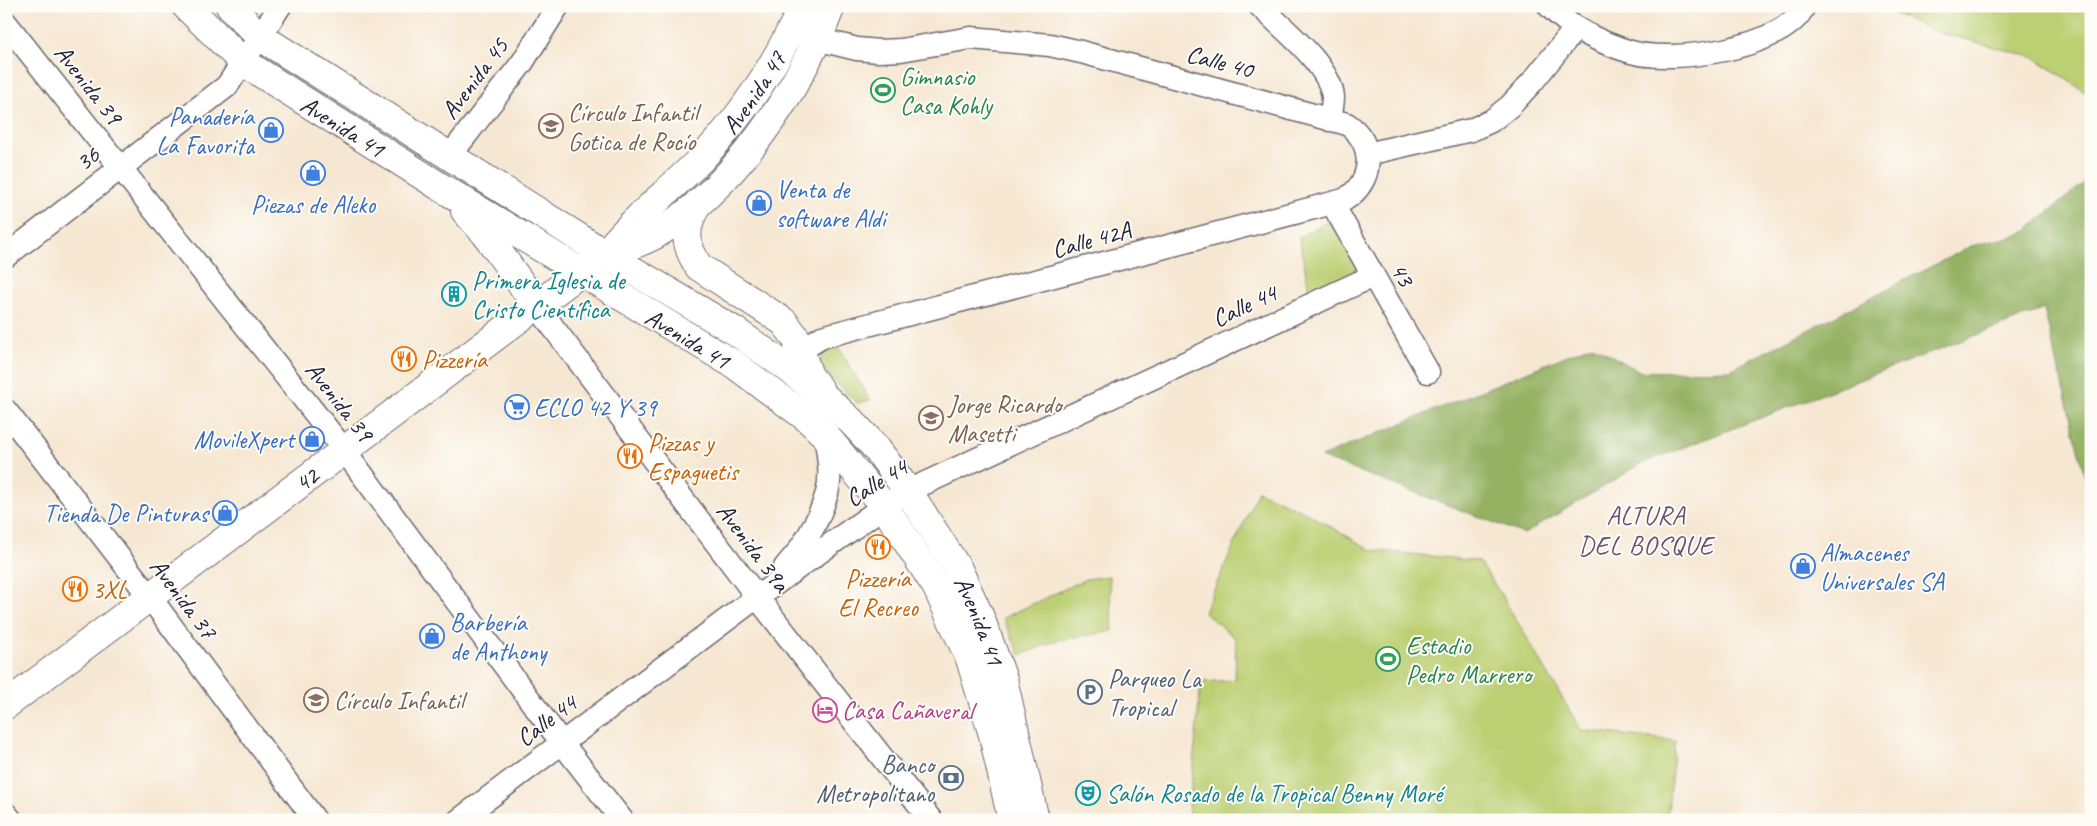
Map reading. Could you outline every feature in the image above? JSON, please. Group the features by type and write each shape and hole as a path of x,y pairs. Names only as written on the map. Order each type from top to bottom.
{"main road":[{"name":"Avenida 41","path":"186,6 243,62 439,186 734,366 807,418 825,435 884,506 936,586 970,659 993,735 1025,818"},
{"name":"Avenida 41","path":"230,6 259,36 605,254 735,331 788,368 829,401 876,448 908,491 958,569 993,648 1003,679 1025,818"},
{"name":"Avenida 47","path":"605,254 623,231 675,184 729,129 768,74 791,32 802,6"},
{"name":"Avenida 47","path":"698,203 743,156 788,94 817,40 830,6"},
{"path":"439,186 485,233 537,306"},
{"path":"605,254 653,236 698,203"},
{"path":"698,203 688,223 690,254 700,267 784,322 796,338 808,376 829,401"},
{"name":"42","path":"6,705 605,254"}],"street":[{"name":"Avenida 45","path":"449,156 522,63 558,6"},
{"path":"1260,6 1310,56 1322,71 1333,95 1330,120"},
{"path":"1549,6 1576,29 1632,52 1647,56 1708,53 1746,45 1776,33 1791,23 1804,6"},
{"name":"36","path":"6,256 227,86 279,7"},
{"name":"Avenida 39","path":"6,23 344,450 562,743 622,820"},
{"path":"1367,154 1471,130 1491,121 1510,106 1576,29"},
{"name":"Calle 40","path":"791,32 857,49 879,51 901,50 972,38 1050,45 1346,124 1361,137 1367,154"},
{"name":"Calle 42A","path":"801,350 822,338 1344,200 1358,188 1368,166 1367,154"},
{"name":"43","path":"1332,204 1428,372"},
{"name":"Calle 44","path":"459,820 756,597 908,491 1373,276"},
{"name":"Avenida 39a","path":"537,306 756,597 931,820"},
{"name":"Avenida 37","path":"6,411 149,596 315,820"},
{"path":"756,597 800,551 813,526 827,492 829,467 825,435"},
{"path":"6,814 11,820"}],"green space":[{"path":"1878,6 2091,6 2091,94 2085,92 2035,58 1931,30"},
{"path":"790,54 798,57 784,84 718,170 648,228"},
{"path":"2091,177 2091,502 2044,309 1643,463 1524,534 1321,457 1592,345 1641,372 1730,370 1971,246 2022,234"},
{"path":"1334,218 1362,269 1310,295 1299,237"},
{"path":"837,345 870,400 857,403 828,375 820,363 825,351"},
{"name":"Estadio Pedro Marrero","path":"1258,491 1307,513 1371,550 1479,561 1504,599 1581,730 1675,741 1667,820 1188,820 1201,682 1235,680 1236,639 1204,612"},
{"path":"1109,576 1113,631 1058,640 1020,655 1003,618 1086,579"}],"place":[{"name":"Gimnasio Casa Kohly","path":"883,90"},
{"name":"Círculo Infantil Gotica de Rocío","path":"551,126"},
{"name":"Panadería La Favorita","path":"271,130"},
{"name":"Piezas de Aleko","path":"313,173"},
{"name":"Venta de software Aldi","path":"759,203"},
{"name":"Primera Iglesia de Cristo Científica","path":"454,294"},
{"name":"Pizzería","path":"404,359"},
{"name":"ECLO 42 Y 39","path":"517,407"},
{"name":"Jorge Ricardo Masetti","path":"931,418"},
{"name":"MovileXpert","path":"312,439"},
{"name":"Pizzas y Espaguetis","path":"630,456"},
{"name":"Tienda De Pinturas","path":"225,513"},
{"name":"Pizzería El Recreo","path":"878,547"},
{"name":"Almacenes Universales SA","path":"1803,566"},
{"name":"3XL","path":"75,589"},
{"name":"Barbería de Anthony","path":"432,636"},
{"name":"Estadio Pedro Marrero","path":"1388,659"},
{"name":"Parqueo La Tropical","path":"1090,692"},
{"name":"Círculo Infantil","path":"316,700"},
{"name":"Casa Cañaveral","path":"825,710"},
{"name":"Banco Metropolitano","path":"951,778"},
{"name":"Salón Rosado de la Tropical Benny Moré","path":"1088,793"}],"district":[{"name":"ALTURA DEL BOSQUE","path":"1646,530"}]}
